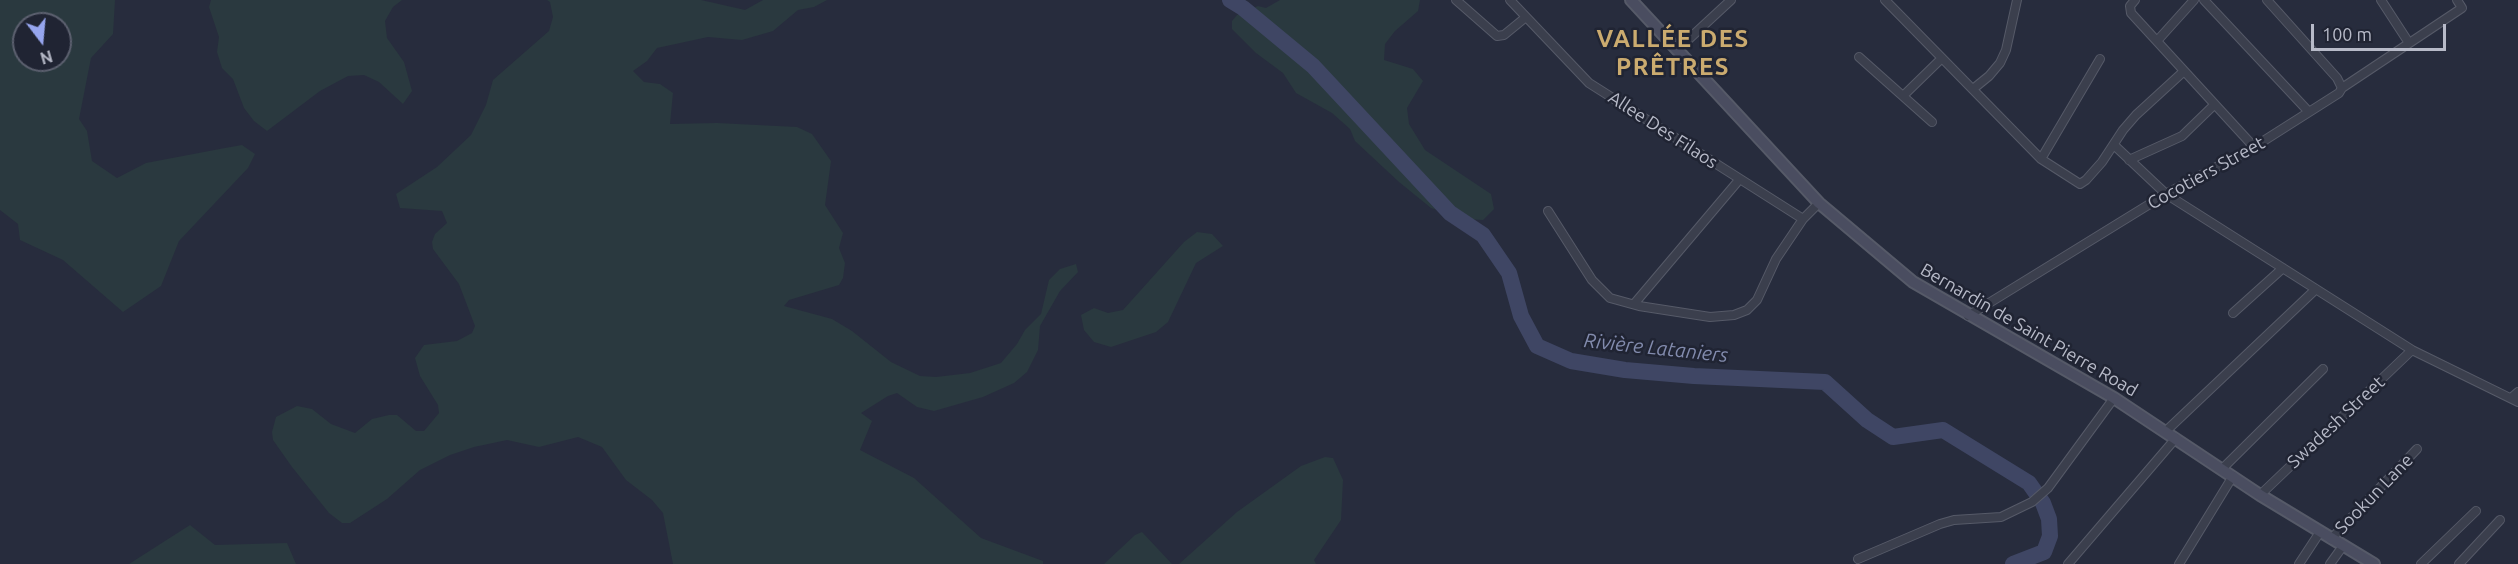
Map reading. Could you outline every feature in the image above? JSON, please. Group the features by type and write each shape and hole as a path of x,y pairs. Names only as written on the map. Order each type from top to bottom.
{"main road":[{"name":"Bernardin de Saint Pierre Road","path":"1631,0 1819,203 1913,282 1968,316 2114,398 2260,495 2374,564"}],"street":[{"path":"1456,0 1497,36 1504,35 1526,17"},
{"name":"Allee Des Filaos","path":"1510,0 1589,83 1803,219"},
{"path":"1677,50 1731,0"},
{"path":"1885,0 2038,156 2080,184 2086,180 2136,115 2183,72"},
{"path":"1973,89 2000,63 2006,50 2017,0"},
{"path":"2135,0 2130,6 2131,13 2254,147"},
{"path":"2157,41 2194,0"},
{"path":"2204,0 2309,112"},
{"path":"2267,0 2337,78 2342,88"},
{"path":"2381,0 2409,43"},
{"name":"Cocotiers Street","path":"1968,316 2166,194 2254,147 2339,93 2342,88 2462,8 2457,0"},
{"path":"1859,57 1932,122"},
{"path":"1903,96 1942,58"},
{"path":"2038,156 2100,59"},
{"path":"2129,160 2182,136 2214,105"},
{"path":"2114,145 2166,194 2412,350 2514,400 2518,392"},
{"path":"1634,304 1739,180"},
{"path":"1548,211 1592,280 1610,298 1710,317 1734,315 1747,310 1757,300 1776,259 1803,219 1819,203"},
{"path":"2233,313 2283,268"},
{"path":"2068,564 2171,434 2316,289"},
{"name":"Swadesh Street","path":"2260,495 2412,350"},
{"path":"2222,469 2323,369"},
{"path":"1858,559 1940,524 1954,520 2001,517 2032,502 2048,488 2114,398"},
{"name":"Sookun Lane","path":"2331,539 2417,449"},
{"path":"2179,564 2233,476"},
{"path":"2421,564 2476,511"},
{"path":"2459,564 2500,520"},
{"path":"2299,564 2320,532"},
{"path":"2330,564 2343,546"}],"shaded area":[{"path":"0,0 115,0 113,34 91,58 79,119 87,131 92,161 117,178 146,163 242,145 255,154 248,168 179,241 161,286 123,312 63,260 20,240 18,224 0,210"},
{"path":"211,0 402,0 393,7 385,21 387,38 404,62 412,91 403,104 379,82 364,75 348,76 320,91 267,131 254,121 244,108 233,79 222,68 217,52 219,37 209,7"},
{"path":"547,0 701,0 745,10 763,0 827,0 814,7 798,10 773,31 742,40 708,37 657,48 647,61 633,71 644,82 660,84 673,93 670,124 717,123 797,127 812,134 831,161 825,205 843,233 839,248 845,263 843,278 839,285 789,300 784,306 832,319 852,331 891,362 920,376 936,377 970,373 1001,363 1025,330 1041,314 1049,280 1060,269 1076,264 1078,272 1060,291 1040,326 1038,350 1027,372 1014,383 983,397 934,411 917,407 897,393 861,413 872,421 860,450 914,478 981,538 1043,561 1043,564 673,564 663,513 652,500 626,480 602,447 578,437 539,447 507,440 474,447 450,455 420,470 387,499 350,523 342,523 329,513 273,440 272,432 276,417 297,406 312,409 331,424 355,433 372,419 389,415 397,415 416,431 424,431 439,413 438,405 420,376 415,358 424,345 457,341 472,333 475,326 459,284 433,249 432,242 435,234 447,223 442,211 400,208 396,194 437,167 471,135 486,105 493,80 549,31 553,17 550,2"},
{"path":"1280,0 1420,0 1418,11 1395,31 1385,44 1384,60 1413,69 1423,81 1407,108 1409,124 1425,150 1491,194 1494,209 1483,220 1467,219 1431,208 1355,141 1350,129 1332,113 1296,93 1283,73 1256,53 1232,29 1232,21 1237,15 1258,6 1266,8"},
{"path":"1197,232 1212,234 1223,246 1196,263 1168,322 1156,332 1111,347 1094,342 1084,330 1081,315 1094,308 1108,313 1123,310 1184,242"},
{"path":"1325,457 1333,458 1343,480 1341,520 1314,560 1316,564 1179,564 1237,512 1301,466"},
{"path":"190,525 215,545 287,543 296,564 129,564"},
{"path":"1142,532 1172,564 1104,564 1135,535"}],"waterway":[{"name":"Rivière Lataniers","path":"1230,0 1243,8 1313,66 1450,213 1483,235 1509,273 1521,316 1537,346 1571,361 1625,370 1694,376 1825,382 1867,420 1893,437 1943,430 2029,483 2043,503 2049,519 2050,536 2044,552 2013,564"}],"district":[{"name":"VALLÉE DES PRÊTRES","path":"1673,53"}]}
